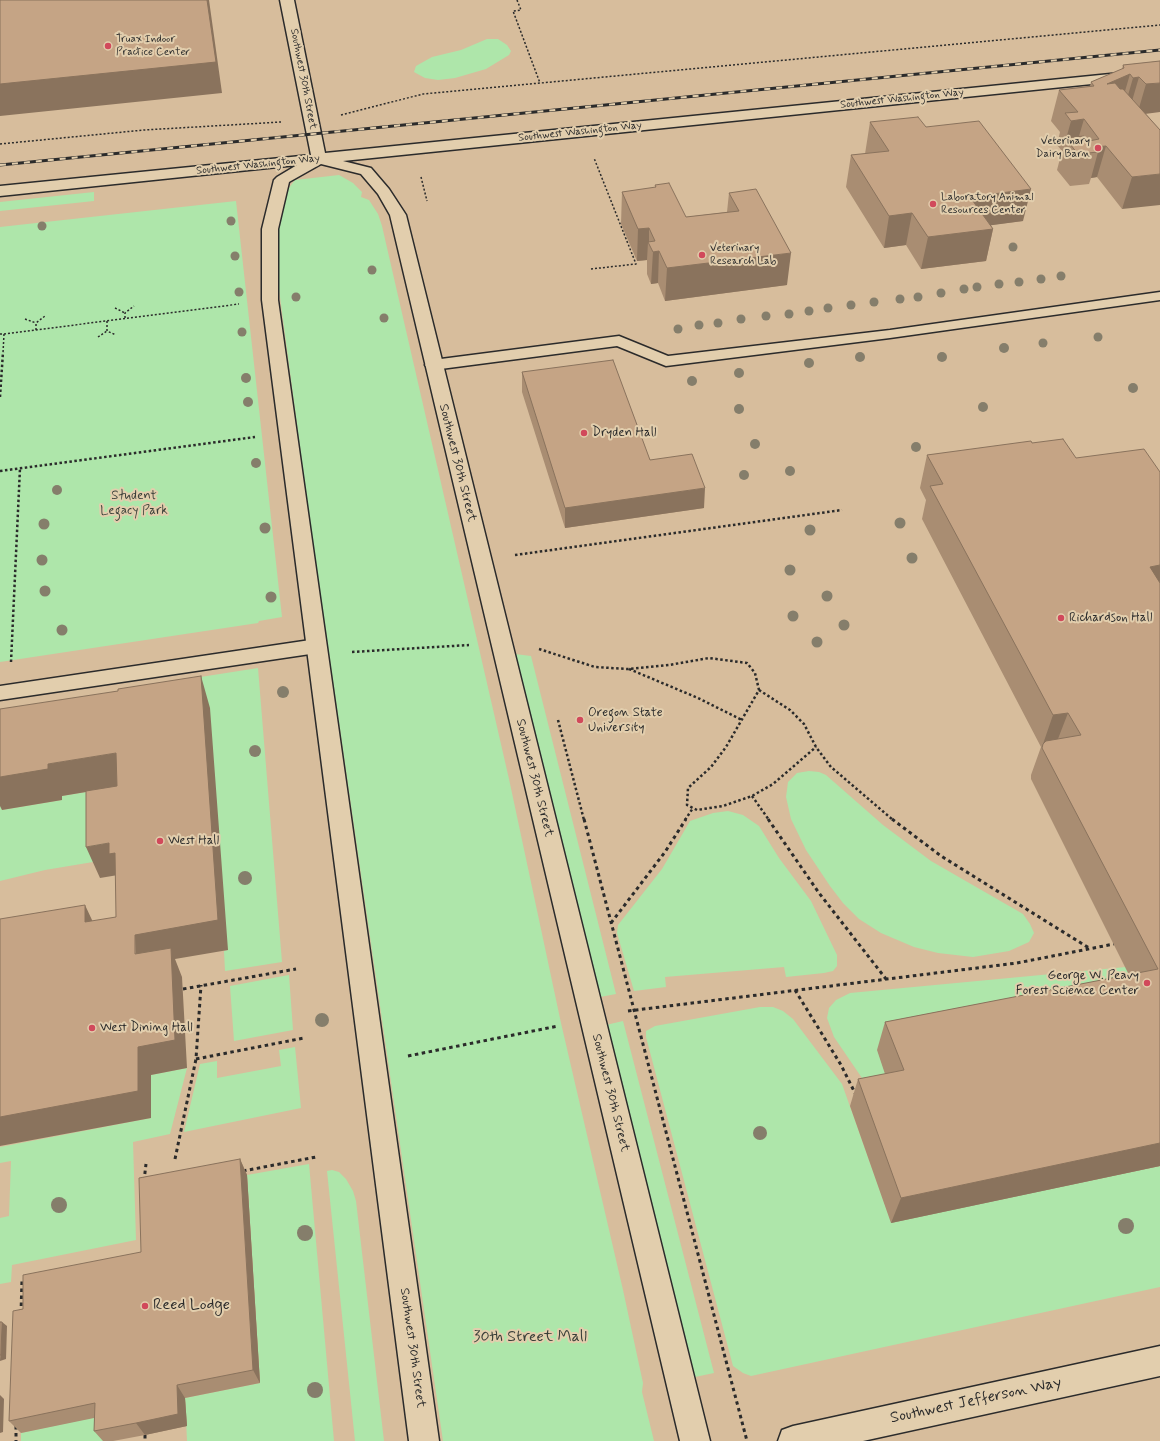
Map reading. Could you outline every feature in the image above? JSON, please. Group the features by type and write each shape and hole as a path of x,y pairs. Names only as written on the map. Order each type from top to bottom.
{"street":[{"name":"Southwest 30th Street","path":"287,0 319,158"},
{"name":"Southwest Washington Way","path":"0,191 1160,73"},
{"name":"Southwest 30th Street","path":"424,1441 270,300 270,229 282,180 319,158 366,171 384,192 398,215 433,365 695,1441"},
{"name":"Southwest Jefferson Way","path":"792,1441 1160,1361"}],"lane":[{"path":"433,365 619,341 666,361 890,334 1160,296"},
{"path":"0,693 318,652"}],"path":[{"path":"517,0 521,10 513,11 540,83"},
{"path":"0,144 144,130 215,127 312,119 338,116 423,94 1160,25"},
{"path":"414,149 427,203"},
{"path":"591,269 636,264 592,155"},
{"path":"0,334 270,300"},
{"path":"124,318 125,313 134,306"},
{"path":"115,308 125,313"},
{"path":"36,330 36,323 44,316"},
{"path":"25,319 36,323"},
{"path":"107,321 107,331"},
{"path":"107,331 116,335"},
{"path":"98,337 107,331"},
{"path":"0,397 4,334"},
{"path":"0,471 288,432"},
{"path":"11,668 20,468"},
{"path":"481,560 842,510"},
{"path":"513,548 516,562"},
{"path":"537,642 541,657"},
{"path":"318,652 501,643"},
{"path":"539,649 595,667 628,669 669,666 709,658 747,662 755,673 758,690 726,747 711,767 688,788 687,805 697,810 723,806 752,796 773,784 816,747"},
{"path":"628,669 698,698 742,720"},
{"path":"758,690 790,710 804,724 816,747 831,767 887,816 935,852 1090,948"},
{"path":"557,718 747,1441"},
{"path":"752,796 819,893 887,979"},
{"path":"611,924 664,852 692,808"},
{"path":"374,1063 634,1010 1017,962 1114,944"},
{"path":"183,989 296,969"},
{"path":"175,1159 196,1058 201,985"},
{"path":"795,990 841,1065 857,1098"},
{"path":"196,1058 304,1038"},
{"path":"238,1172 316,1157"},
{"path":"144,1183 146,1164"},
{"path":"21,1318 22,1279 30,1278"},
{"path":"16,1441 17,1418"},
{"path":"145,1435 146,1441"}],"shaded area":[{"name":"Oregon State University","path":"0,0 1160,0 1160,1441 0,1441"}],"green space":[{"path":"487,39 498,39 507,45 511,51 509,55 486,69 455,78 438,80 425,78 414,72 416,66 432,57 461,50"},
{"name":"30th Street Mall","path":"339,175 353,183 362,192 361,197 369,200 378,214 382,226 509,779 561,1023 623,1290 643,1383 642,1392 654,1441 443,1441 309,515 276,267 278,202 295,180"},
{"path":"94,192 94,201 0,211 0,202"},
{"name":"Student Legacy Park","path":"236,201 282,617 259,621 258,623 0,662 0,227"},
{"path":"515,654 531,656 616,994 600,997"},
{"path":"258,668 282,962 225,971 224,951 228,950 156,684"},
{"path":"809,771 819,772 826,775 883,825 931,861 1023,914 1034,933 1029,942 1009,951 973,957 938,953 914,947 881,933 859,919 843,903 830,886 806,850 791,819 786,797 788,782 797,773"},
{"path":"128,785 99,861 45,870 0,881 0,806 2,806 2,810 62,800 62,796"},
{"path":"728,811 743,815 759,826 779,858 811,901 837,955 837,966 833,971 824,973 786,977 784,967 665,977 666,987 634,991 617,933 618,925 662,869 690,821 713,813"},
{"path":"1126,967 1141,998 894,1097 864,1081 834,1037 827,1018 829,1008 836,1000 850,993"},
{"path":"289,975 293,1030 234,1041 230,986"},
{"path":"760,1007 773,1007 783,1011 793,1019 842,1084 891,1222 1160,1166 1160,1287 751,1376 743,1373 733,1366 646,1037 646,1031 655,1026"},
{"path":"623,1021 714,1373 695,1377 606,1025"},
{"path":"295,1047 301,1108 184,1132 200,1064 217,1061 217,1078 281,1066 279,1050"},
{"path":"187,1068 170,1134 133,1142 136,1240 12,1265 11,1282 0,1284 0,1218 9,1216 11,1161 0,1163 0,1147 151,1118 151,1075"},
{"path":"309,1164 334,1441 187,1441 185,1398 260,1383 247,1175"},
{"path":"332,1170 339,1172 346,1179 353,1191 356,1201 384,1441 355,1441 327,1171"},
{"path":"105,1415 105,1441 21,1441 21,1433"}],"building":[{"name":"Truax Indoor Practice Center","path":"0,0 207,0 216,62 0,84"},
{"path":"1160,61 1160,83 1146,84 1139,77 1133,78 1130,74 1107,84 1115,83 1120,89 1123,89 1160,130 1160,174 1132,177 1106,146 1094,147 1098,152 1078,154 1065,138 1084,136 1089,141 1099,139 1084,119 1071,121 1065,113 1078,112 1059,90 1094,86 1091,82 1124,68 1123,65"},
{"path":"918,117 926,127 979,121 1031,189 970,197 993,229 928,237 912,213 889,216 851,155 889,151 870,122"},
{"path":"669,183 686,217 739,211 729,193 756,189 791,253 667,268 659,251 653,252 648,242 655,241 649,228 638,229 622,192 656,187 655,185"},
{"name":"Dryden Hall","path":"613,360 650,460 692,454 705,488 565,508 522,372"},
{"path":"1063,439 1076,458 1144,449 1160,472 1160,565 1150,567 1160,583 1160,1143 901,1198 858,1079 904,1070 885,1022 1158,969 1042,748 1046,741 1081,735 1068,713 1053,715 930,486 943,484 927,455 1031,441 1032,443"},
{"path":"201,676 218,920 135,935 135,954 171,948 175,1040 138,1047 138,1091 0,1117 0,919 85,905 85,922 116,917 115,853 109,854 109,843 86,847 86,791 117,786 116,753 48,764 48,769 0,777 0,709 118,691 118,689"},
{"name":"Reed Lodge","path":"240,1159 253,1370 177,1385 178,1414 136,1423 94,1431 95,1403 9,1421 13,1311 23,1309 23,1275 141,1252 139,1178"},
{"path":"0,1322 2,1322 1,1355 0,1355"}],"railway":[{"path":"0,165 1160,50"}],"place":[{"name":"Truax Indoor Practice Center","path":"108,46"},
{"name":"Veterinary Dairy Barn","path":"1098,148"},
{"name":"Laboratory Animal Resources Center","path":"933,204"},
{"name":"Veterinary Research Lab","path":"702,255"},
{"name":"Dryden Hall","path":"584,433"},
{"name":"Richardson Hall","path":"1061,618"},
{"name":"Oregon State University","path":"580,720"},
{"name":"West Hall","path":"160,841"},
{"name":"George W. Peavy Forest Science Center","path":"1147,983"},
{"name":"West Dining Hall","path":"92,1028"},
{"name":"Reed Lodge","path":"145,1306"}]}
